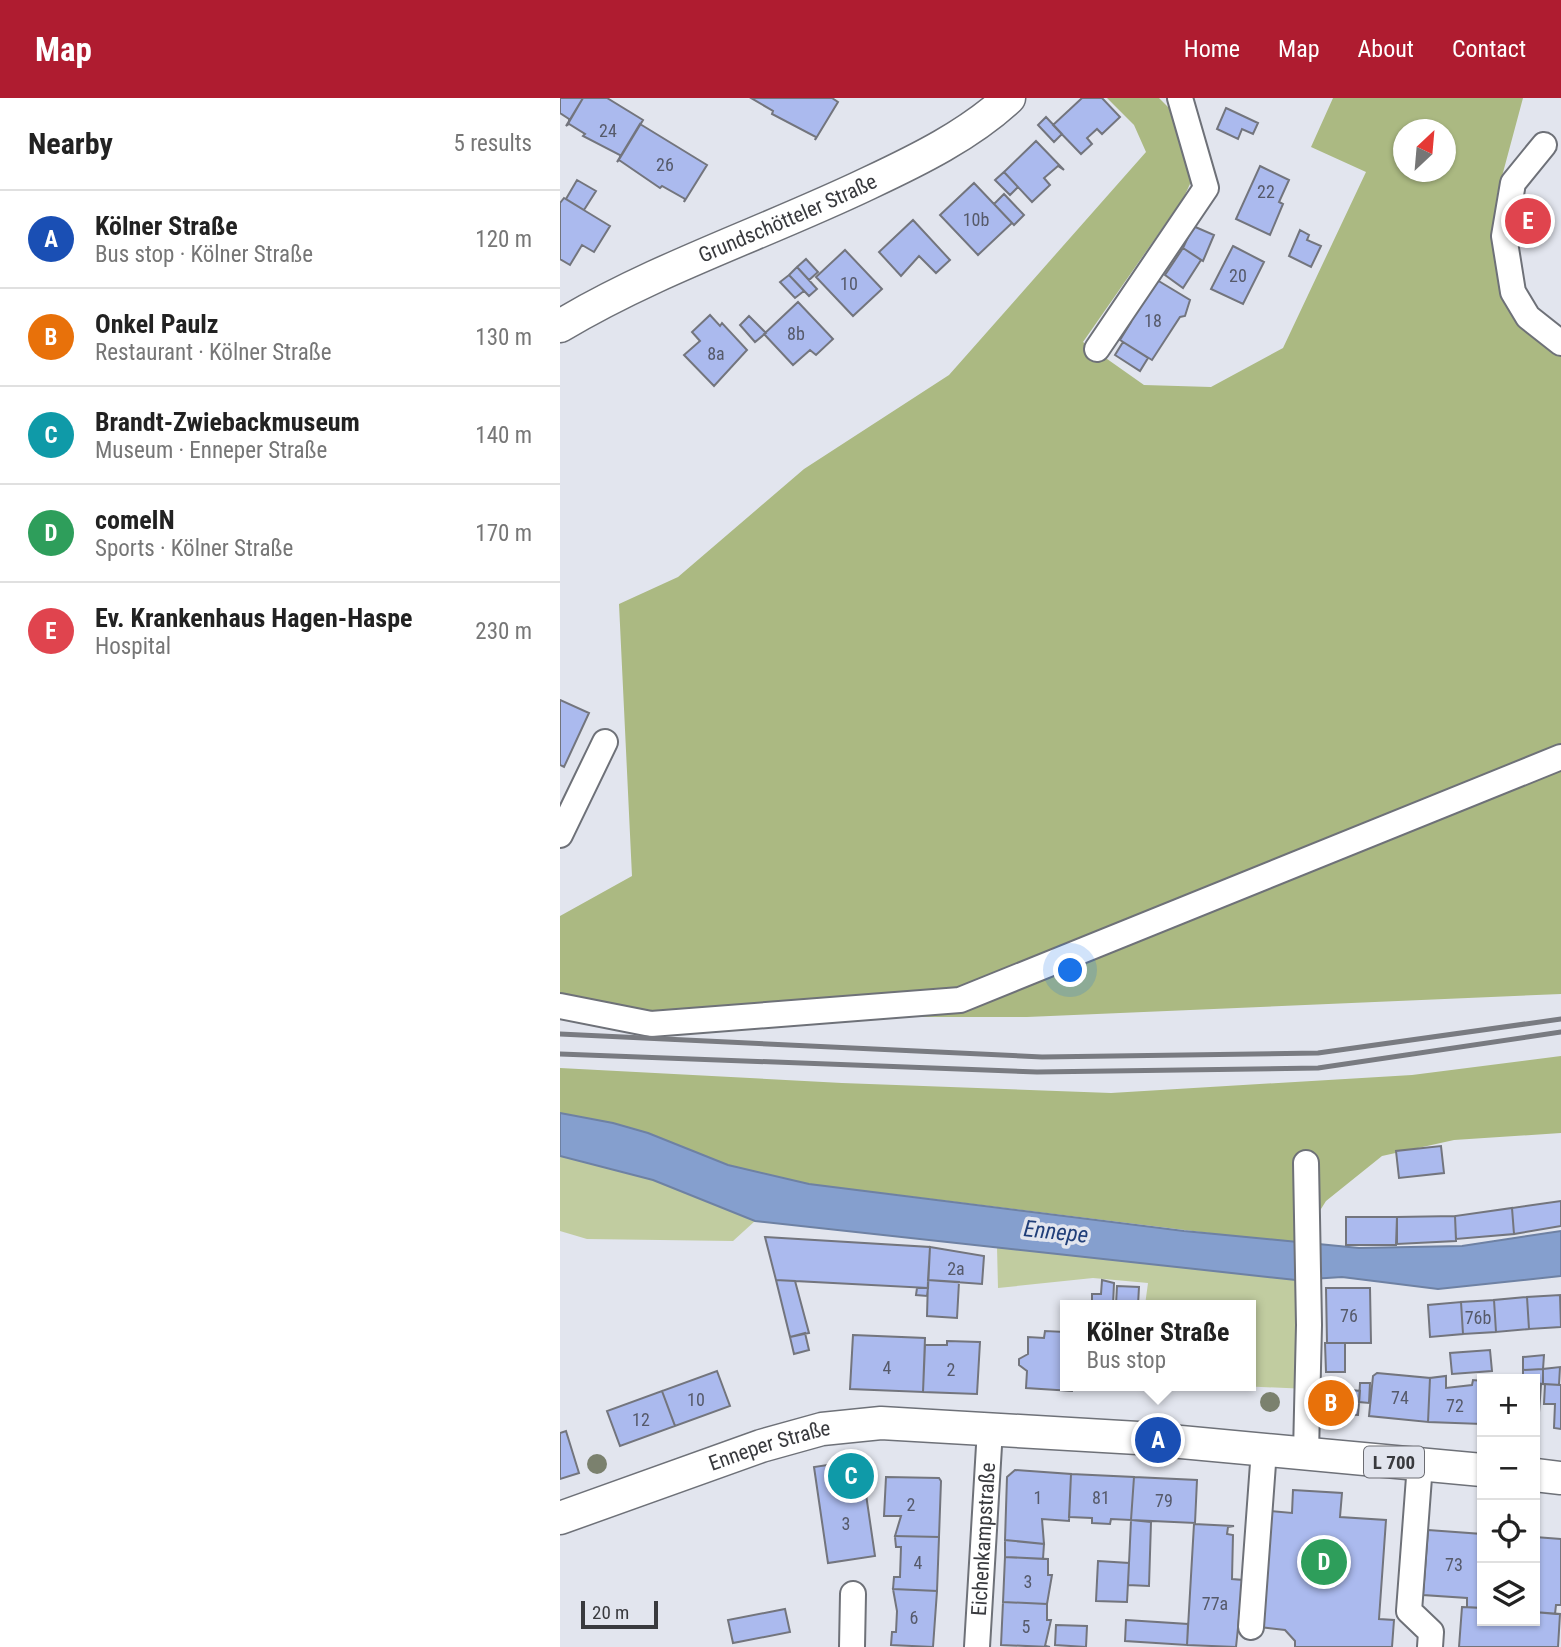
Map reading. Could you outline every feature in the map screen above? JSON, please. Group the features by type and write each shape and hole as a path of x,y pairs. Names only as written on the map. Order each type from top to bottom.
{"main road":[{"name":"Grundschötteler Straße","path":"560,326 610,296 909,164 965,132 1009,98"},
{"name":"Enneper Straße","path":"560,1518 761,1446 822,1429 881,1423 990,1429"},
{"name":"L 700","path":"990,1429 1306,1453 1477,1470"},
{"path":"1540,1476 1561,1478"}],"street":[{"path":"1097,349 1206,188 1180,98"},
{"path":"1544,145 1513,183 1504,236 1513,292 1528,317 1561,343"},
{"path":"560,835 605,742"},
{"path":"560,1006 652,1024 960,1000 1561,757"},
{"path":"1306,1163 1306,1453"},
{"name":"Eichenkampstraße","path":"977,1647 990,1429"},
{"path":"1251,1628 1264,1450"},
{"path":"1420,1464 1409,1611 1431,1632 1430,1647"},
{"path":"852,1647 853,1594"}],"green space":[{"path":"1107,98 1159,98 1178,117 1195,173 1184,197 1083,342 1144,385 1211,387 1283,348 1366,172 1311,147 1333,98 1523,98 1497,195 1494,247 1561,350 1561,755 959,997 645,1014 560,998 560,916 632,876 619,604 678,577 804,469 949,375 1146,152 1134,125"},
{"path":"1561,759 1561,994 1027,1017 865,1017 961,1002"},
{"path":"1561,1056 1561,1133 1454,1140 1382,1156 1326,1201 1299,1244 809,1184 728,1165 648,1133 613,1123 560,1113 560,1068 842,1083 1111,1093 1412,1075"},
{"path":"560,1156 653,1180 755,1221 733,1241 587,1239 560,1231"},
{"path":"997,1247 1296,1280 1308,1389 1256,1387 1256,1300 1146,1300 1148,1283 1093,1278 998,1288"}],"water":[{"name":"Ennepe","path":"560,1113 613,1123 648,1133 728,1165 809,1184 1184,1231 1359,1248 1462,1246 1561,1231 1561,1276 1438,1289 1342,1277 1296,1280 755,1221 653,1180 560,1156"}],"building":[{"path":"560,98 583,98 569,122 569,119 560,113"},
{"path":"583,98 607,98 643,120 620,158 620,155 583,136 585,134 569,124 566,126"},
{"path":"751,98 832,98 838,102 815,140 816,137 772,114 773,111"},
{"path":"1082,98 1102,98 1120,117 1102,134 1097,129 1087,138 1092,144 1081,154 1053,125"},
{"path":"1226,108 1258,123 1253,134 1242,129 1238,139 1217,129"},
{"path":"1046,117 1062,134 1054,142 1038,125"},
{"path":"640,124 707,165 684,202 685,199 662,186 660,188 619,160 617,162"},
{"path":"1036,141 1064,170 1058,166 1044,178 1050,185 1032,202 1004,172"},
{"path":"1260,166 1289,180 1279,202 1283,204 1270,235 1236,219"},
{"path":"1004,172 1018,187 1010,195 995,180"},
{"path":"577,180 596,191 584,210 566,199"},
{"path":"974,183 1012,223 978,255 940,215"},
{"path":"1004,194 1024,215 1014,225 994,204"},
{"path":"564,198 610,226 594,252 582,245 570,265 560,259 560,203"},
{"path":"913,220 950,260 936,273 919,256 901,276 879,252"},
{"path":"1193,226 1214,235 1203,261 1183,248"},
{"path":"1300,230 1309,235 1307,240 1321,246 1311,267 1289,256"},
{"path":"1233,246 1264,262 1243,304 1211,289"},
{"path":"1183,248 1201,260 1183,288 1165,275"},
{"path":"845,250 882,289 853,316 816,277"},
{"path":"806,259 818,272 809,280 797,267"},
{"path":"797,267 817,289 809,296 789,275"},
{"path":"789,275 804,291 795,298 780,282"},
{"path":"1157,280 1190,300 1185,316 1180,317 1152,360 1120,340 1131,322 1124,318"},
{"path":"798,302 833,339 816,355 810,350 793,365 764,334"},
{"path":"710,315 720,326 722,323 747,350 714,386 684,355 700,341 692,332"},
{"path":"749,316 766,333 755,342 740,325"},
{"path":"1123,342 1148,358 1140,371 1115,355"},
{"path":"560,700 589,713 564,767 560,765"},
{"path":"1441,1146 1444,1173 1399,1178 1396,1151"},
{"path":"1561,1201 1561,1226 1514,1234 1512,1208"},
{"path":"1512,1208 1514,1234 1456,1239 1455,1216"},
{"path":"1455,1216 1456,1241 1397,1244 1397,1217"},
{"path":"1346,1217 1397,1217 1396,1245 1346,1245"},
{"path":"765,1237 930,1247 928,1288 776,1280"},
{"path":"930,1247 984,1256 982,1284 928,1280"},
{"path":"776,1280 795,1281 809,1333 790,1337"},
{"path":"928,1280 959,1282 957,1318 927,1316"},
{"path":"1102,1280 1114,1283 1113,1300 1092,1300 1092,1294 1101,1294"},
{"path":"1117,1286 1139,1287 1138,1300 1116,1300"},
{"path":"917,1288 928,1288 927,1296 916,1295"},
{"path":"1326,1288 1370,1288 1371,1343 1327,1343"},
{"path":"1560,1295 1561,1327 1529,1329 1527,1297"},
{"path":"1527,1297 1529,1329 1496,1332 1494,1300"},
{"path":"1494,1300 1496,1332 1463,1334 1461,1302"},
{"path":"1461,1302 1463,1334 1430,1337 1428,1305"},
{"path":"1045,1331 1060,1332 1060,1390 1026,1388 1027,1371 1019,1365 1019,1359 1028,1354 1028,1337 1044,1338"},
{"path":"805,1333 809,1350 794,1354 790,1337"},
{"path":"853,1335 925,1338 923,1392 850,1389"},
{"path":"947,1341 980,1342 977,1394 923,1392 925,1345 947,1345"},
{"path":"1325,1343 1345,1343 1345,1372 1326,1372"},
{"path":"1490,1350 1492,1371 1452,1374 1450,1353"},
{"path":"1544,1355 1543,1369 1523,1370 1523,1357"},
{"path":"1560,1367 1559,1385 1543,1384 1543,1369"},
{"path":"1543,1369 1543,1384 1540,1384 1540,1374 1523,1374 1523,1370"},
{"path":"717,1371 730,1406 675,1426 662,1391"},
{"path":"1377,1373 1430,1378 1428,1422 1369,1416 1373,1376"},
{"path":"1446,1376 1446,1388 1472,1385 1473,1380 1477,1380 1477,1424 1428,1422 1430,1378"},
{"path":"1360,1383 1370,1383 1369,1403 1359,1402"},
{"path":"1545,1384 1561,1385 1561,1429 1554,1428 1555,1404 1544,1404"},
{"path":"1342,1387 1341,1417 1321,1415 1321,1393"},
{"path":"1342,1389 1360,1391 1358,1415 1341,1414"},
{"path":"662,1391 675,1426 620,1446 607,1411"},
{"path":"566,1431 579,1473 560,1479 560,1433"},
{"path":"861,1460 875,1556 828,1563 814,1467"},
{"path":"870,1462 873,1484 872,1489 865,1490 861,1463"},
{"path":"1015,1470 1071,1474 1069,1521 1042,1519 1044,1544 1005,1540 1007,1477"},
{"path":"1071,1474 1134,1477 1131,1520 1111,1519 1110,1524 1092,1523 1092,1518 1069,1517"},
{"path":"886,1477 939,1478 939,1537 895,1536 901,1516 884,1516"},
{"path":"1134,1477 1197,1480 1195,1523 1131,1520"},
{"path":"1293,1490 1342,1493 1340,1517 1386,1520 1379,1619 1394,1620 1392,1647 1295,1647 1295,1641 1285,1630 1260,1627 1269,1511 1292,1513"},
{"path":"1131,1520 1151,1522 1149,1586 1128,1585"},
{"path":"1194,1524 1234,1526 1228,1527 1227,1534 1233,1535 1232,1579 1243,1580 1236,1647 1187,1645"},
{"path":"1428,1530 1477,1534 1477,1608 1467,1607 1467,1598 1423,1595"},
{"path":"895,1536 939,1537 937,1591 893,1589 894,1577 900,1577 901,1547 896,1547"},
{"path":"1540,1537 1561,1539 1561,1605 1556,1605 1555,1614 1540,1612"},
{"path":"1005,1540 1044,1544 1043,1559 1005,1557"},
{"path":"1005,1557 1048,1559 1048,1575 1052,1575 1047,1604 1003,1602"},
{"path":"1098,1561 1129,1563 1127,1602 1096,1601"},
{"path":"893,1589 937,1591 933,1647 891,1645 892,1632 896,1632 897,1611"},
{"path":"1003,1602 1047,1604 1047,1620 1051,1620 1045,1646 1050,1647 1001,1645"},
{"path":"1462,1607 1477,1608 1477,1626 1540,1626 1540,1612 1560,1614 1558,1647 1459,1647"},
{"path":"785,1609 790,1632 733,1643 728,1620"},
{"path":"1126,1620 1188,1624 1187,1645 1125,1641"},
{"path":"1056,1625 1087,1626 1086,1647 1055,1645"}],"railway":[{"path":"560,1034 1042,1057 1318,1053 1561,1019"},
{"path":"560,1054 1037,1072 1318,1068 1561,1032"}],"place":[{"name":"Ev. Krankenhaus Hagen-Haspe","path":"1528,221"},
{"name":"Onkel Paulz","path":"1331,1403"},
{"name":"Kölner Straße","path":"1158,1440"},
{"name":"Brandt-Zwiebackmuseum","path":"851,1476"},
{"name":"comeIN","path":"1324,1562"}]}
